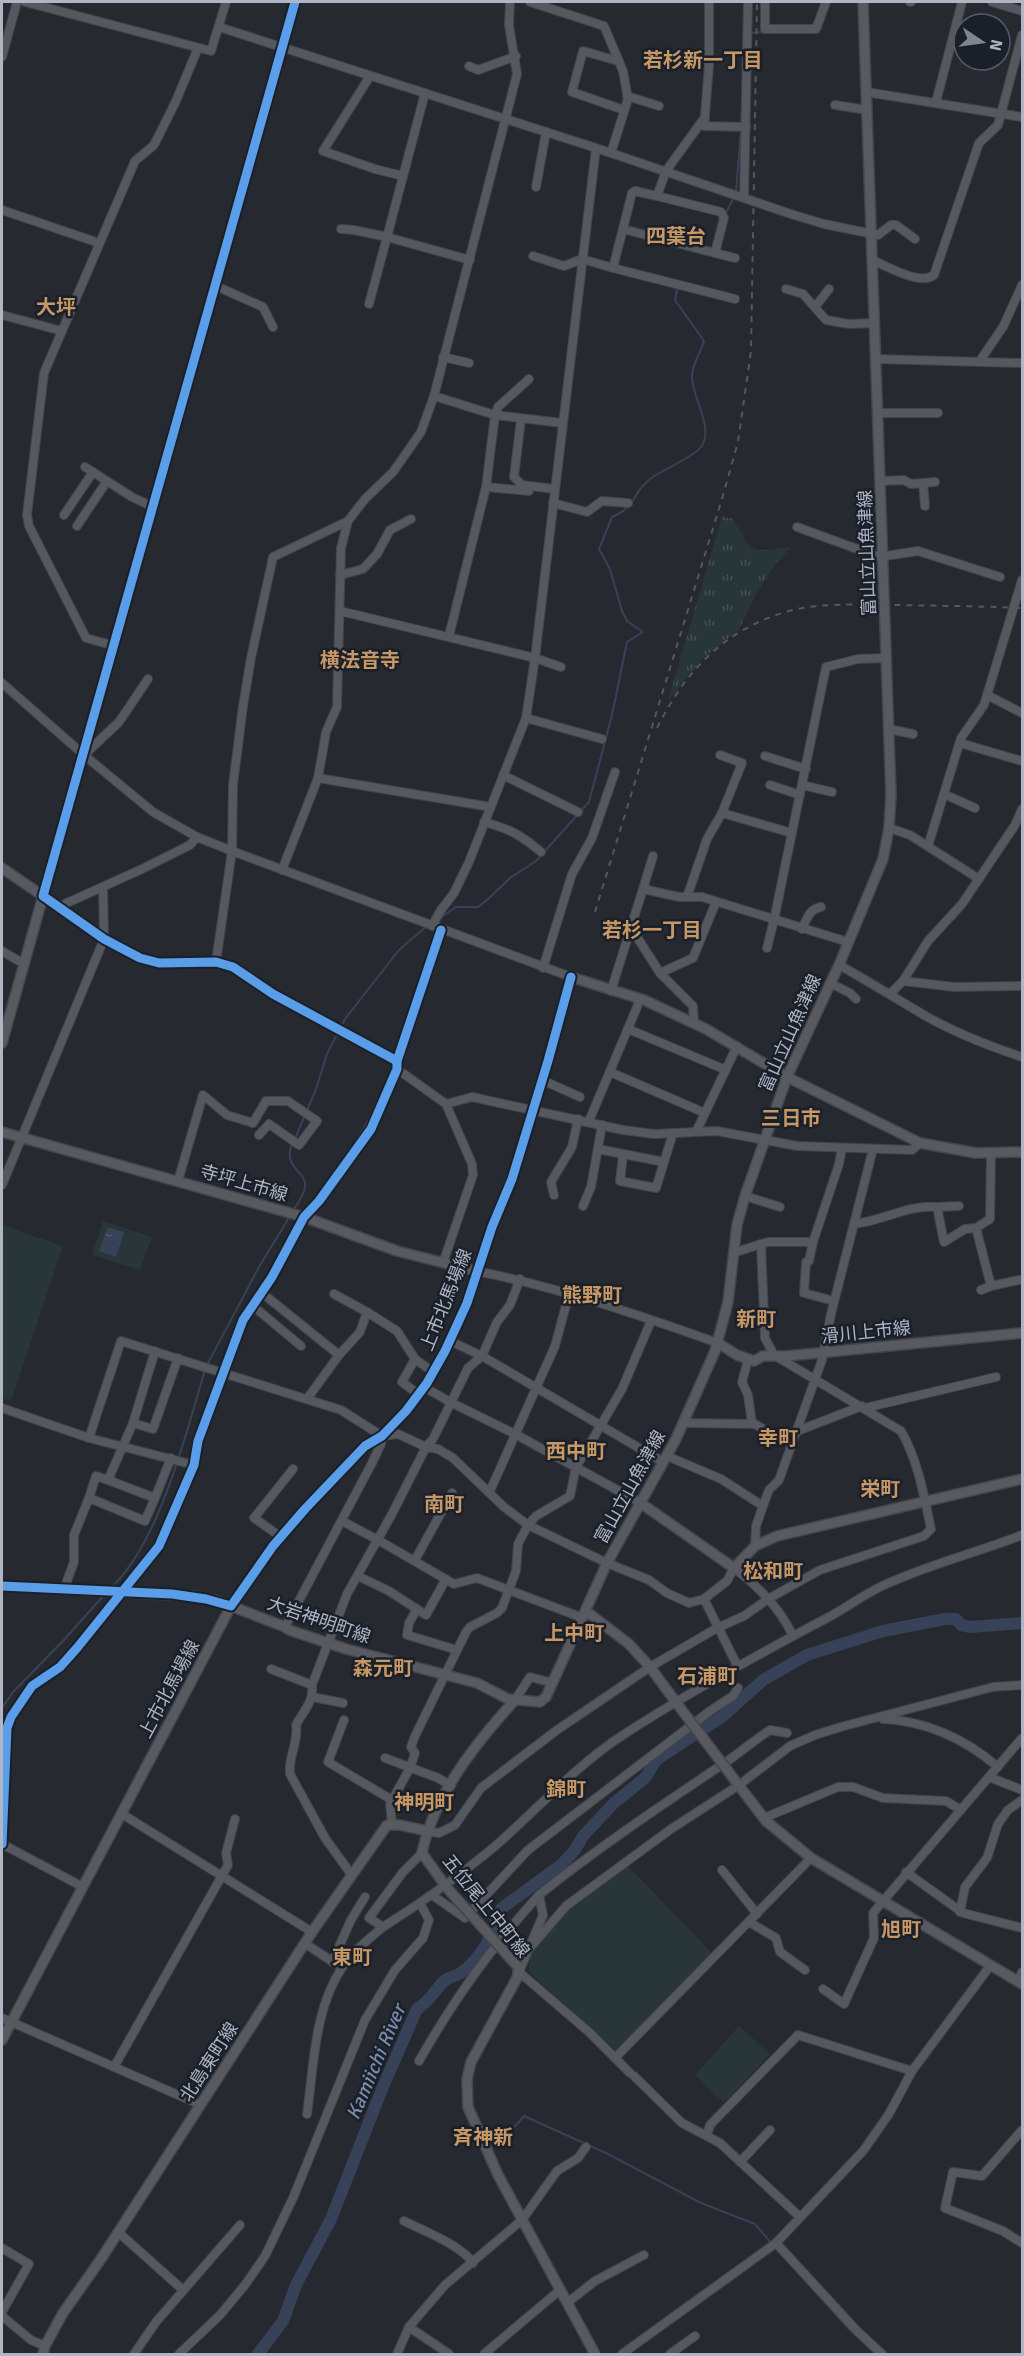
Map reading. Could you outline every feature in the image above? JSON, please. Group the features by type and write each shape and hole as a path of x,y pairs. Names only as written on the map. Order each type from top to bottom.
{"main road":[{"name":"富山立山魚津線","path":"584,1615 607,1563 684,1423 718,1343 728,1302 737,1225 745,1196 787,1077 839,965 883,859 889,828 891,795 884,558 863,2"},
{"path":"2,868 43,897 2,1043"},
{"path":"570,977 640,1000 694,1023 787,1077 920,1143 976,1153 1023,1152"},
{"name":"上市北馬場線","path":"2,2040 6,2020 122,1814 231,1606 281,1537 365,1446 382,1436 406,1411 433,1372 450,1341 512,1179 570,977"},
{"name":"寺坪上市線","path":"2,1132 304,1217 398,1251 476,1271"},
{"name":"滑川上市線","path":"748,1360 754,1361 764,1356 774,1355 823,1353 1023,1333"},
{"path":"718,1343 748,1360"},
{"path":"639,1502 734,1568 755,1546 777,1536 1023,1479"},
{"name":"大岩神明町線","path":"2,1586 192,1596 231,1606 289,1630 477,1683 514,1700"},
{"path":"514,1700 540,1702 546,1697 584,1615 629,1644 650,1667 764,1818 780,1834 811,1858 1020,1983"},
{"name":"五位尾上中町線","path":"514,1700 479,1742 451,1786 427,1831 422,1853 446,1886 518,1970 471,2062 467,2079 468,2107 476,2128 522,2220 594,2355"},
{"path":"392,1824 427,1831"},
{"name":"北島東町線","path":"44,2350 63,2313 312,1932 387,1825 392,1824"}],"street":[{"path":"2,57 17,2"},
{"path":"25,2 211,51 226,2"},
{"path":"295,2 43,897 104,939 140,958 159,963 216,962 233,967 273,994 397,1065 446,1104 467,1150 473,1175 443,1263"},
{"path":"216,962 231,851 233,785 243,706 273,557 348,520 365,499 393,472 421,432 434,396 517,74 516,56 509,24 510,2"},
{"path":"530,2 604,26 618,61 627,96 611,153"},
{"path":"709,2 709,66 704,126 746,127"},
{"path":"744,197 748,2"},
{"path":"765,2 765,29 816,28 826,2"},
{"path":"936,102 962,2"},
{"path":"992,2 1023,11"},
{"path":"219,27 824,224 878,235 891,225 896,225 915,239"},
{"path":"872,260 919,279 928,279 934,275 979,143 998,125 1020,60 1023,35"},
{"path":"115,646 86,638 29,526 27,515 44,373 135,161 154,145 198,48"},
{"path":"618,61 583,51 572,92 624,110"},
{"path":"469,66 478,70 516,56"},
{"path":"370,76 323,151 403,176"},
{"path":"866,92 1023,117"},
{"path":"369,303 425,93"},
{"path":"627,96 659,106"},
{"path":"835,105 867,110"},
{"path":"657,196 666,171 705,117"},
{"path":"536,187 546,132"},
{"path":"432,927 454,893 526,718 596,148"},
{"path":"613,268 632,192 635,190 721,212 724,218 715,253"},
{"path":"2,210 99,243"},
{"path":"341,229 387,237 470,260"},
{"path":"623,229 735,258"},
{"path":"533,256 564,266 582,259 735,299"},
{"path":"979,362 1020,299 1023,285"},
{"path":"216,286 263,307 273,327"},
{"path":"786,289 803,294 826,320 849,324 875,323"},
{"path":"815,307 829,289"},
{"path":"2,315 62,331"},
{"path":"443,357 469,363"},
{"path":"877,359 1023,363"},
{"path":"449,636 486,487 495,415 498,407 529,379"},
{"path":"434,396 495,415 562,423"},
{"path":"879,413 938,413"},
{"path":"520,419 514,477 522,485 554,492"},
{"path":"85,467 153,507"},
{"path":"64,515 93,472"},
{"path":"881,481 904,480 911,484 935,482"},
{"path":"77,526 107,482"},
{"path":"923,483 925,506"},
{"path":"486,487 554,492"},
{"path":"553,503 587,512 602,501 628,503"},
{"path":"340,575 363,568 376,554 390,530 411,519"},
{"path":"282,870 318,778 326,732 337,707 341,548 348,520"},
{"path":"797,527 884,558 918,551 1000,577"},
{"path":"928,846 960,743 967,727 981,711 987,695 1023,580"},
{"path":"340,611 449,636 561,666"},
{"path":"767,948 826,667 858,659 887,658"},
{"path":"84,755 119,722 148,679"},
{"path":"2,683 153,812 197,837 570,977"},
{"path":"987,695 1023,713"},
{"path":"526,718 602,739"},
{"path":"889,729 913,734"},
{"path":"960,743 1023,761"},
{"path":"687,897 707,839 722,813 742,763 720,755"},
{"path":"765,756 806,770"},
{"path":"543,968 572,874 592,838 615,772"},
{"path":"503,775 578,812"},
{"path":"318,778 490,807"},
{"path":"770,785 800,795"},
{"path":"802,785 832,792"},
{"path":"944,794 975,808"},
{"path":"890,994 903,981 928,942 962,904 1019,827 1023,809"},
{"path":"722,813 792,833"},
{"path":"484,822 522,835 541,852"},
{"path":"889,828 910,835 979,879"},
{"path":"58,907 190,845 197,837"},
{"path":"611,991 653,856"},
{"path":"2,1185 104,939 103,887"},
{"path":"643,889 679,897 702,897 848,942"},
{"path":"660,973 693,958 716,902"},
{"path":"802,929 809,913 814,908 821,907"},
{"path":"82,1887 2,1844 7,1728 11,1717 32,1686 60,1667 146,1565 159,1546 194,1465 198,1441 243,1320 262,1293 304,1217 316,1204 370,1129 397,1065 441,930"},
{"path":"629,931 635,934 660,973 693,1006 694,1023"},
{"path":"2,951 24,964"},
{"path":"839,965 925,1016 963,1035 1023,1057"},
{"path":"903,981 954,987 1022,986"},
{"path":"830,983 850,993 856,999"},
{"path":"589,1121 640,1000"},
{"path":"628,1029 726,1070"},
{"path":"696,1132 737,1046"},
{"path":"610,1072 705,1113"},
{"path":"542,1080 580,1097"},
{"path":"178,1181 203,1095 227,1115 253,1123 266,1101 288,1101 317,1121 299,1145 269,1124 259,1135"},
{"path":"446,1104 472,1097 654,1134 726,1132 796,1146 912,1150 920,1143"},
{"path":"554,1195 551,1182 572,1147 578,1119"},
{"path":"583,1206 591,1187 602,1125"},
{"path":"623,1155 620,1181 656,1188 673,1133"},
{"path":"834,1300 804,1293 806,1262 809,1261 842,1148"},
{"path":"598,1149 664,1162"},
{"path":"755,1546 756,1526 763,1506 769,1490 779,1480 795,1430 816,1379 873,1149"},
{"path":"937,1207 944,1242 965,1229 976,1228 990,1219 991,1153"},
{"path":"745,1196 780,1207"},
{"path":"854,1224 869,1222 921,1206 959,1206"},
{"path":"976,1228 991,1286"},
{"path":"733,1253 768,1242 813,1242"},
{"path":"427,1831 440,1833 455,1825 481,1788 557,1730 650,1667 717,1628 744,1616 768,1599 820,1570 924,1536 931,1529 908,1443 901,1431 774,1355 765,1338 761,1245"},
{"path":"476,1271 519,1279 718,1343"},
{"path":"351,1874 325,1838 290,1774 289,1765 298,1736 296,1725 310,1704 312,1685 347,1594 426,1447 433,1439 452,1404 468,1368 482,1356 497,1322 510,1305 519,1279"},
{"path":"981,1290 1019,1280"},
{"path":"262,1293 339,1355"},
{"path":"334,1294 367,1311 397,1331 415,1359 433,1372"},
{"path":"490,1491 555,1346 569,1294"},
{"path":"253,1306 301,1346"},
{"path":"307,1399 339,1355 360,1332 367,1311"},
{"path":"392,1824 390,1804 410,1768 415,1752 411,1747 415,1736 457,1650 470,1627 497,1613 516,1571 518,1544 528,1525 536,1516 570,1496 576,1467 622,1389 651,1321"},
{"path":"89,1438 122,1341 341,1410 382,1436 398,1434 426,1447 438,1449 453,1458 490,1491 504,1507 528,1525 607,1563 649,1580 667,1593 689,1603 704,1599 727,1581 734,1568 749,1579 768,1599 785,1620 793,1636"},
{"path":"450,1341 482,1356 600,1426 665,1459 721,1479 763,1506"},
{"path":"108,1480 133,1423 155,1351"},
{"path":"133,1423 153,1429 178,1358"},
{"path":"415,1359 402,1382 515,1434 639,1502"},
{"path":"748,1360 742,1382 748,1395 752,1424"},
{"path":"684,1423 752,1424 776,1437 863,1407 996,1377"},
{"path":"2,1408 89,1438 194,1465"},
{"path":"285,1627 342,1521 381,1444 382,1436"},
{"path":"89,1498 145,1521 171,1458"},
{"path":"281,1537 254,1518 293,1469"},
{"path":"64,1589 74,1562 74,1535 96,1476 154,1498"},
{"path":"415,1560 452,1493"},
{"path":"342,1521 454,1584 477,1578 584,1615"},
{"path":"307,2114 323,2004 343,1966 353,1954 383,1928 446,1886 621,1736 736,1665 793,1636 881,1586 1023,1535"},
{"path":"358,1576 389,1591 426,1615 446,1579"},
{"path":"704,1599 736,1665"},
{"path":"417,1609 407,1635 457,1650"},
{"path":"271,1669 312,1685"},
{"path":"514,1700 530,1677 553,1683"},
{"path":"800,2217 707,2135 682,2123 589,2032 518,1970 538,1936 566,1906 790,1746 815,1735 993,1687 1023,1685"},
{"path":"432,1895 465,1918 528,1850 710,1711 733,1696 738,1688"},
{"path":"312,1696 343,1703"},
{"path":"875,1719 908,1720 943,1731 978,1749 998,1767"},
{"path":"344,1720 327,1762 392,1800"},
{"path":"419,2061 449,2009 483,1961 501,1936 539,1894 584,1859 770,1730 787,1733"},
{"path":"823,1989 844,2004 874,1938 873,1913 881,1901 1023,1738"},
{"path":"385,1758 438,1778 451,1786"},
{"path":"989,1777 1023,1790"},
{"path":"764,1818 838,1787 853,1787 883,1798 946,1801 961,1810"},
{"path":"960,1912 965,1887 987,1858 998,1824 1008,1809 1023,1800"},
{"path":"122,1814 312,1932"},
{"path":"114,2067 228,1865 226,1853 235,1819"},
{"path":"383,1928 369,1918 403,1872 422,1853"},
{"path":"615,2058 811,1858"},
{"path":"722,1870 757,1914"},
{"path":"906,1872 960,1912 1023,1928"},
{"path":"530,1948 543,1915 539,1894"},
{"path":"332,1962 351,1920 365,1897"},
{"path":"179,2355 220,2315 265,2256 293,2198 365,2020 395,1970 423,1938 429,1920 420,1904"},
{"path":"749,1922 776,1938 780,1952 805,1971"},
{"path":"306,1944 332,1962 343,1966"},
{"path":"622,2355 776,2243 863,2151 889,2114 912,2071 990,1966"},
{"path":"1020,1983 1023,1972"},
{"path":"6,2020 201,2104"},
{"path":"707,2135 710,2125 798,2035 912,2071"},
{"path":"740,2162 770,2130"},
{"path":"1023,2130 982,2176 953,2172 945,2208 1003,2231 1023,2243"},
{"path":"398,2355 409,2327 445,2285 522,2220 557,2171 578,2158 586,2147"},
{"path":"404,2221 444,2241 469,2257 473,2263"},
{"path":"134,2355 156,2322 240,2224"},
{"path":"118,2232 183,2290"},
{"path":"776,2243 882,2355"},
{"path":"2,2248 29,2264 2,2314 44,2350"},
{"path":"567,2303 595,2281 644,2255"},
{"path":"484,2355 560,2290"},
{"path":"409,2327 449,2355"},
{"path":"670,2355 695,2336"}],"green space":[{"path":"722,517 733,519 749,545 754,548 767,550 791,547 774,566 754,598 739,630 704,657 668,701"},
{"path":"103,1221 152,1237 140,1270 92,1255"},
{"path":"2,1225 63,1246 11,1401 2,1398"},
{"path":"626,1864 713,1954 618,2052 529,1972 531,1957 551,1927 582,1897"},
{"path":"739,2026 770,2054 724,2103 695,2075"}],"water":[{"path":"108,1227 124,1232 116,1257 99,1251"}],"waterway":[{"path":"817,30 821,29 826,12"},
{"path":"749,33 764,32"},
{"path":"741,123 742,108"},
{"path":"736,192 741,129"},
{"path":"727,211 734,197"},
{"path":"440,918 456,907 478,907 487,900 510,878 536,861 589,802 612,715 627,642 643,632 627,621 610,569 599,549 612,517 626,509 644,484 692,455 701,447 705,439 704,421 692,376 693,367 704,341 675,300 677,289"},
{"path":"295,1139 316,1089 327,1054 345,1019 399,950 427,926"},
{"path":"292,1144 290,1159 305,1182 305,1188 293,1211"},
{"path":"207,1365 259,1267 290,1216"},
{"path":"110,1589 128,1569 157,1516 169,1487 205,1370"},
{"path":"2,1708 13,1692 104,1595"},
{"name":"Kamiichi River","path":"258,2354 283,2321 296,2285 331,2219 382,2089 417,2009 445,1980 464,1971 477,1958 490,1938 502,1908 562,1864 575,1850 583,1836 614,1803 646,1777 656,1760 723,1716 763,1680 807,1655 883,1631 945,1619 956,1619 961,1625 971,1627 1022,1623"},
{"path":"508,2134 524,2116 608,2154 701,2203 755,2224 772,2244"},
{"path":"776,2248 847,2327 876,2354"}],"railway":[{"path":"595,912 738,442 751,351 757,2"},
{"path":"657,728 681,688 710,654 745,629 789,611 815,606 844,605 1022,608"}],"cycle path":[{"path":"295,2 43,896 104,939 140,958 159,963 216,962 233,967 273,994 397,1061"},
{"path":"2,1844 7,1728 11,1717 32,1686 60,1667 77,1648 159,1546 194,1465 198,1441 243,1320 272,1277 304,1217 319,1201 371,1129 397,1069 397,1061 441,930"},
{"path":"2,1586 172,1594 206,1599 231,1606 273,1546 305,1509 365,1446 382,1436 406,1411 427,1383 445,1351 467,1303 492,1227 512,1179 571,977"}],"district":[{"name":"若杉新一丁目","path":"703,60"},
{"name":"四葉台","path":"676,236"},
{"name":"大坪","path":"56,307"},
{"name":"横法音寺","path":"360,660"},
{"name":"若杉一丁目","path":"652,930"},
{"name":"三日市","path":"791,1118"},
{"name":"熊野町","path":"592,1295"},
{"name":"新町","path":"756,1319"},
{"name":"幸町","path":"778,1438"},
{"name":"西中町","path":"576,1451"},
{"name":"栄町","path":"880,1489"},
{"name":"南町","path":"444,1504"},
{"name":"松和町","path":"773,1571"},
{"name":"上中町","path":"574,1633"},
{"name":"森元町","path":"383,1668"},
{"name":"石浦町","path":"707,1676"},
{"name":"錦町","path":"566,1789"},
{"name":"神明町","path":"424,1802"},
{"name":"旭町","path":"901,1929"},
{"name":"東町","path":"352,1957"},
{"name":"斉神新","path":"483,2137"}]}
